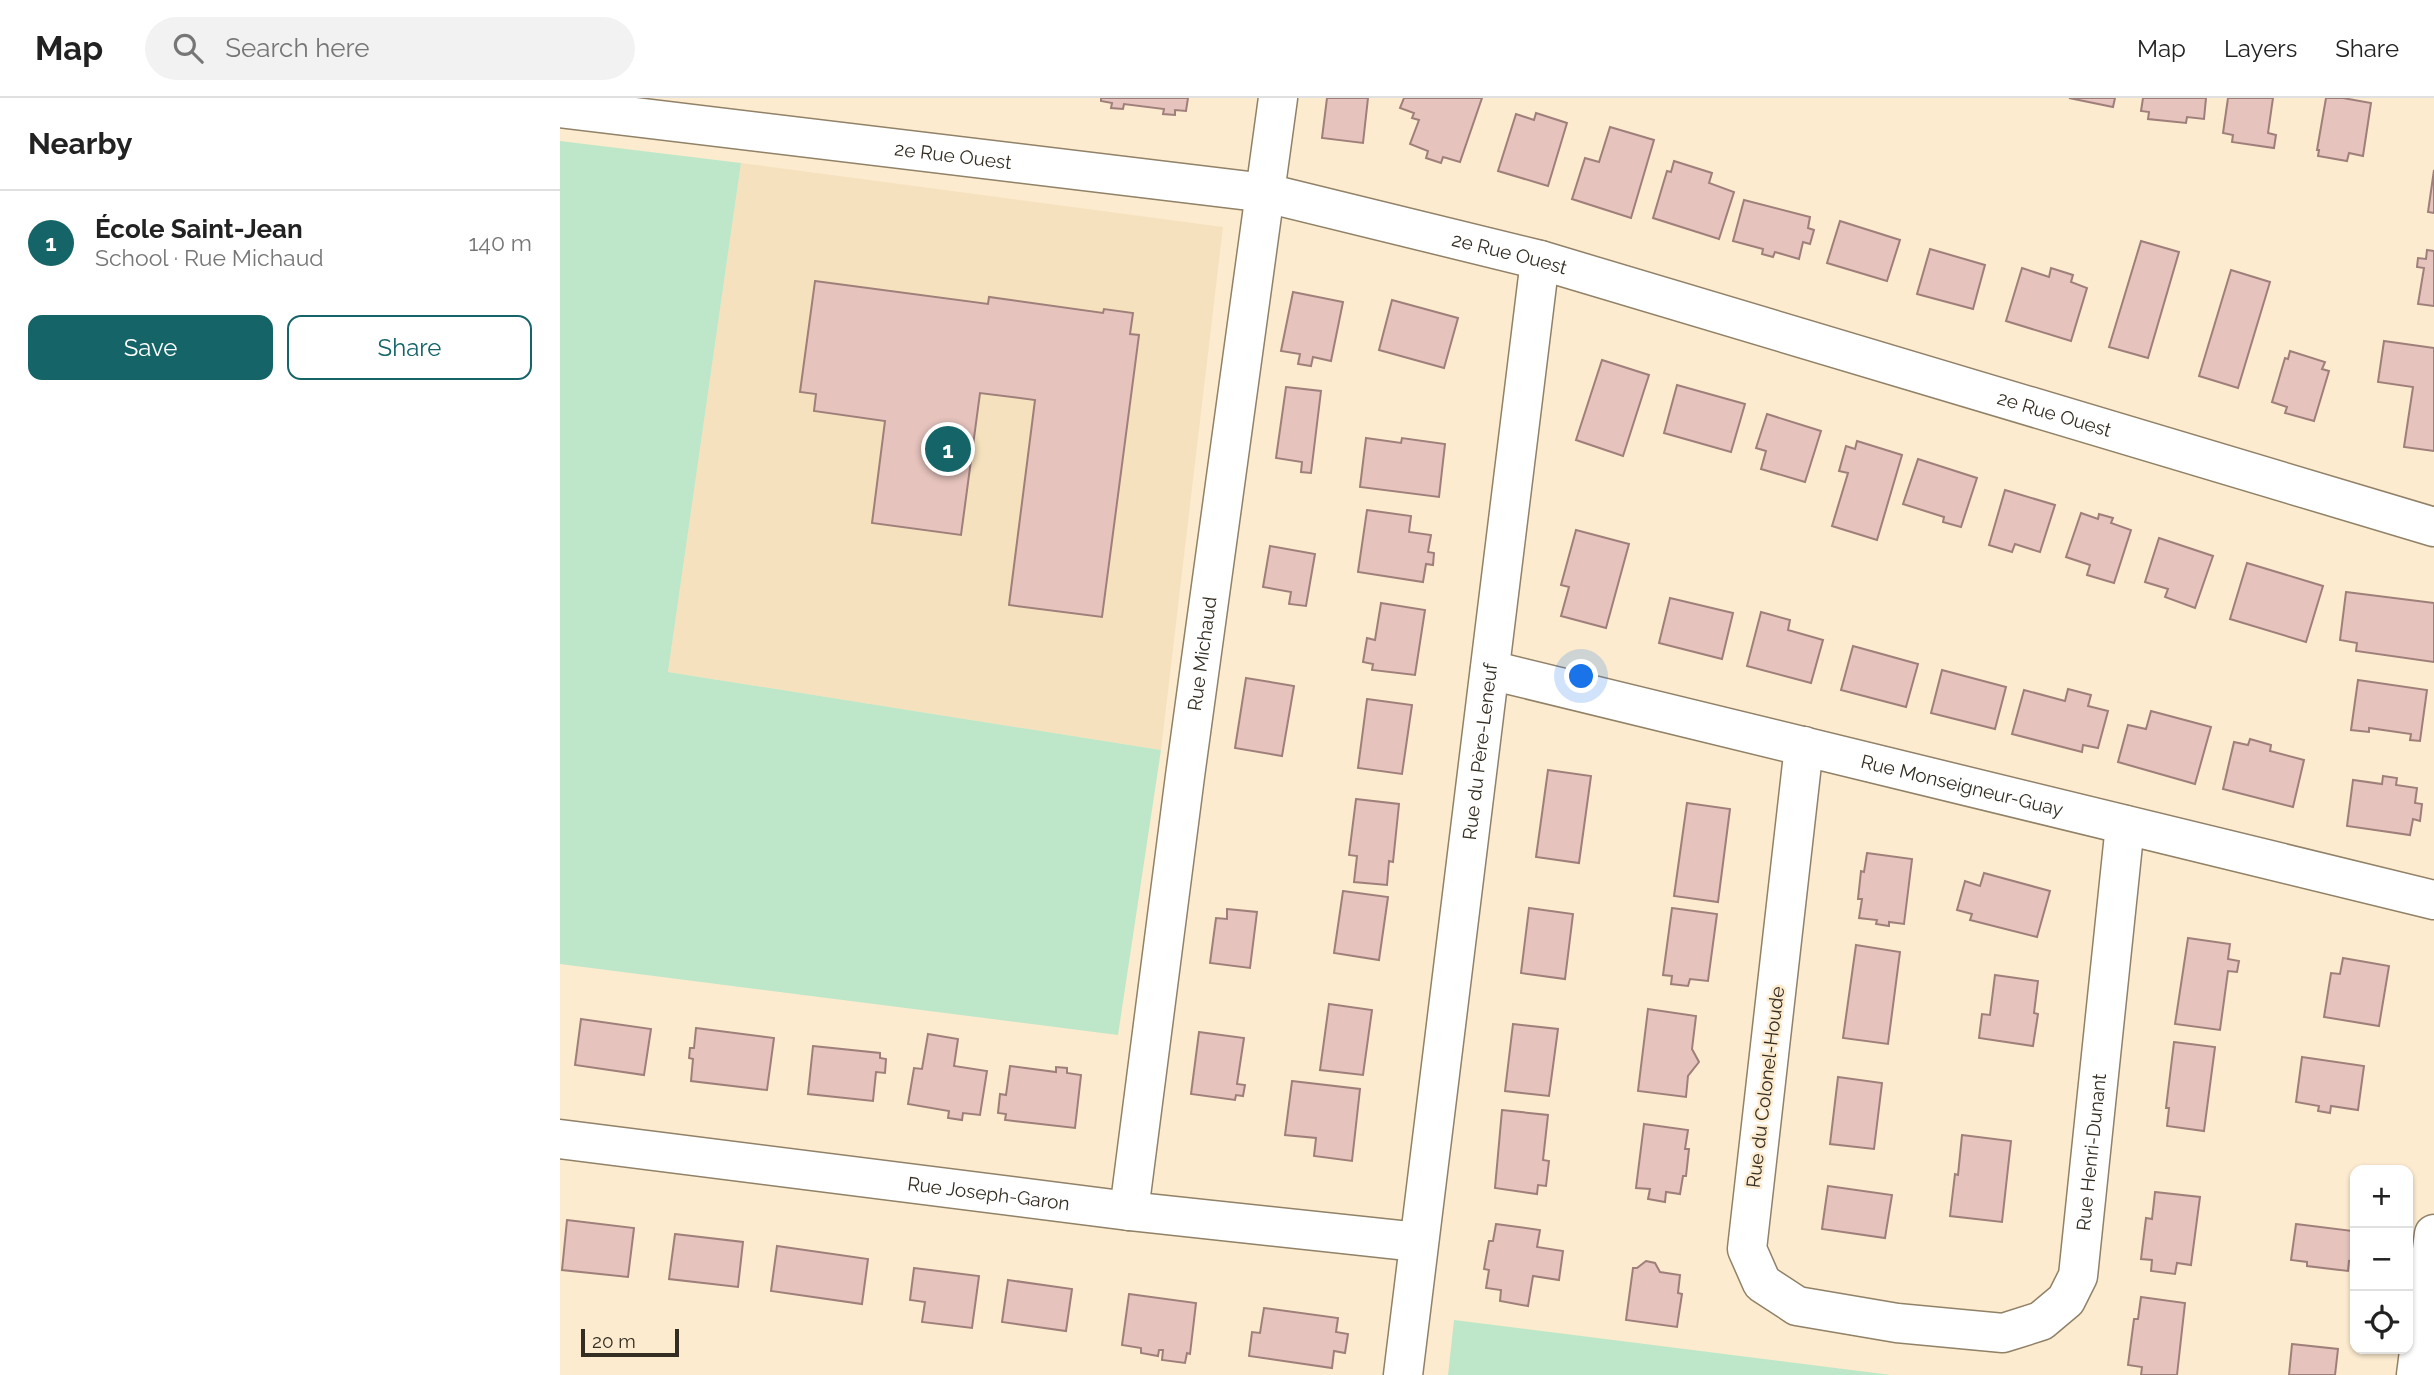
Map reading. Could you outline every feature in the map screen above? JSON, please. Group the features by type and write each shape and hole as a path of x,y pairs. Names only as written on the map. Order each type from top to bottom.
{"street":[{"name":"Rue Michaud","path":"1129,1211 1192,722 1278,98"},
{"name":"2e Rue Ouest","path":"560,108 1266,193 1540,260 2434,527"},
{"name":"Rue du Père-Leneuf","path":"1403,1375 1540,260"},
{"name":"Rue Monseigneur-Guay","path":"1490,670 2434,900"},
{"name":"Rue du Colonel-Houde","path":"1804,746 1747,1249 1762,1283 1797,1306 1897,1323"},
{"name":"Rue Henri-Dunant","path":"1897,1323 2003,1333 2041,1321 2066,1300 2078,1276 2125,825"},
{"name":"Rue Joseph-Garon","path":"560,1139 1129,1211 1418,1242"},
{"path":"2416,1375 2434,1234"}],"shaded area":[{"path":"741,163 1223,227 1161,750 668,672"}],"green space":[{"path":"560,141 741,163 668,672 1161,750 1118,1035 560,964"},
{"path":"1454,1320 1891,1375 1448,1375"}],"building":[{"path":"1101,98 1188,98 1186,111 1175,110 1175,115 1163,114 1164,109 1124,104 1123,109 1111,108 1112,103 1101,101"},
{"path":"1327,98 1368,98 1363,143 1322,138"},
{"path":"1404,98 1482,98 1460,162 1443,157 1441,163 1426,158 1428,151 1410,144 1419,120 1412,118 1414,113 1400,108"},
{"path":"2069,98 2115,98 2113,107"},
{"path":"2143,98 2206,98 2204,119 2187,117 2186,123 2148,119 2149,112 2141,111"},
{"path":"2228,98 2273,98 2268,133 2276,135 2274,148 2232,142 2233,135 2223,133"},
{"path":"2326,98 2371,103 2363,156 2349,153 2347,161 2318,156"},
{"path":"1536,113 1567,123 1548,186 1498,171 1516,114 1534,120"},
{"path":"1610,127 1654,140 1631,218 1572,199 1585,158 1599,162"},
{"path":"1674,161 1712,173 1709,183 1734,192 1719,239 1653,218 1667,171 1671,172"},
{"path":"2434,170 2434,213 2428,212"},
{"path":"1744,200 1810,217 1808,228 1814,230 1810,244 1803,242 1799,259 1775,252 1773,257 1762,254 1763,249 1733,241"},
{"path":"1840,221 1900,240 1887,281 1827,263"},
{"path":"2141,241 2179,252 2148,358 2109,347"},
{"path":"1930,249 1985,265 1973,309 1917,294"},
{"path":"2427,250 2434,251 2434,306 2418,304 2424,268 2417,267 2418,258 2426,259"},
{"path":"2022,268 2049,277 2051,268 2073,275 2071,282 2087,288 2071,341 2006,321"},
{"path":"2231,270 2270,282 2238,388 2199,376"},
{"path":"815,281 988,304 989,297 1103,313 1104,309 1133,313 1130,334 1139,335 1102,617 1009,605 1035,400 980,393 961,535 872,523 885,421 814,411 816,394 800,392"},
{"path":"1293,292 1343,302 1331,361 1313,357 1311,366 1298,364 1300,354 1281,351"},
{"path":"1392,300 1458,318 1444,368 1379,350"},
{"path":"2384,341 2434,348 2434,451 2404,447 2413,387 2378,382"},
{"path":"2290,351 2325,362 2322,369 2329,371 2314,421 2285,413 2287,407 2272,402 2285,358 2288,359"},
{"path":"1602,360 1649,375 1623,456 1576,440"},
{"path":"1677,385 1745,404 1731,452 1664,433"},
{"path":"1286,387 1321,391 1311,473 1301,472 1302,462 1276,458"},
{"path":"1767,414 1821,431 1805,482 1761,469 1766,451 1756,448"},
{"path":"1366,438 1401,443 1402,438 1445,444 1439,497 1360,487"},
{"path":"1857,441 1902,455 1877,540 1832,526 1848,473 1839,471 1846,446 1855,449"},
{"path":"1918,459 1977,478 1961,527 1943,522 1944,517 1903,504"},
{"path":"2005,490 2055,505 2040,552 2015,544 2012,552 1989,545"},
{"path":"1367,510 1411,516 1409,532 1431,535 1428,552 1434,553 1433,565 1426,564 1423,582 1358,572"},
{"path":"2081,513 2098,519 2099,514 2113,518 2111,523 2131,530 2114,583 2087,575 2090,565 2066,557"},
{"path":"1576,530 1629,544 1606,628 1561,616 1569,587 1561,585"},
{"path":"2159,538 2213,556 2195,608 2165,597 2168,589 2145,582"},
{"path":"1270,546 1315,554 1306,606 1289,604 1291,592 1263,587"},
{"path":"2247,563 2323,586 2306,642 2230,619"},
{"path":"2346,592 2434,603 2434,662 2356,651 2357,643 2340,640"},
{"path":"1670,598 1733,613 1722,659 1659,643"},
{"path":"1381,603 1425,610 1415,675 1372,670 1373,664 1363,662 1367,638 1375,640"},
{"path":"1761,612 1790,620 1788,630 1823,640 1811,683 1747,666"},
{"path":"1853,646 1918,664 1906,707 1841,690"},
{"path":"1942,670 2006,687 1995,729 1931,713"},
{"path":"1246,678 1294,686 1282,756 1235,748"},
{"path":"2358,680 2427,690 2420,741 2410,740 2411,734 2369,728 2369,732 2351,730"},
{"path":"2068,689 2091,695 2088,706 2108,711 2098,748 2083,745 2082,752 2012,734 2024,690 2065,701"},
{"path":"1367,699 1412,705 1402,774 1358,768"},
{"path":"2151,711 2211,727 2195,784 2118,762 2128,725 2146,729"},
{"path":"2250,739 2271,745 2270,751 2304,760 2293,807 2223,789 2234,742 2248,745"},
{"path":"1548,770 1591,776 1579,863 1536,857"},
{"path":"2383,776 2397,778 2396,785 2417,788 2415,803 2422,804 2420,821 2413,819 2410,835 2347,826 2353,780 2382,784"},
{"path":"1356,799 1399,804 1393,862 1389,861 1387,885 1354,882 1357,856 1349,855"},
{"path":"1687,803 1730,809 1718,902 1674,896"},
{"path":"1867,853 1912,859 1904,924 1889,922 1889,926 1876,924 1877,920 1859,918 1862,899 1858,899 1861,871 1864,872"},
{"path":"1984,873 2050,891 2037,937 1970,920 1972,914 1957,910 1965,881 1980,886"},
{"path":"1343,891 1388,897 1379,960 1334,953"},
{"path":"1529,908 1573,914 1565,979 1521,973"},
{"path":"1672,908 1717,914 1708,981 1690,979 1688,986 1671,984 1672,976 1663,975"},
{"path":"1227,909 1257,912 1250,968 1210,963 1216,918 1227,919"},
{"path":"2188,938 2230,944 2228,959 2239,961 2237,972 2228,971 2220,1030 2175,1024"},
{"path":"1856,945 1900,952 1888,1044 1843,1038"},
{"path":"2343,958 2389,966 2379,1026 2324,1017 2331,973 2340,974"},
{"path":"1995,975 2038,981 2034,1013 2038,1014 2033,1046 1979,1038 1982,1014 1990,1015"},
{"path":"1329,1004 1372,1010 1363,1075 1320,1070"},
{"path":"1648,1009 1696,1016 1692,1049 1699,1062 1688,1076 1686,1097 1638,1091"},
{"path":"581,1019 651,1029 644,1075 575,1065"},
{"path":"1513,1024 1558,1029 1549,1096 1505,1091"},
{"path":"696,1028 774,1038 767,1090 691,1081 693,1059 689,1058 690,1048 694,1048"},
{"path":"1199,1032 1244,1038 1237,1084 1245,1085 1243,1096 1236,1095 1235,1100 1191,1094"},
{"path":"928,1034 958,1039 954,1066 987,1071 980,1115 963,1113 962,1120 948,1118 949,1111 908,1104 914,1068 922,1069"},
{"path":"2174,1042 2215,1047 2204,1131 2167,1126 2169,1108 2166,1108"},
{"path":"813,1046 880,1053 880,1058 886,1059 885,1073 876,1072 873,1101 808,1094"},
{"path":"2302,1057 2364,1066 2358,1110 2331,1106 2330,1113 2318,1111 2319,1106 2296,1102"},
{"path":"1010,1066 1056,1072 1056,1067 1067,1068 1067,1073 1081,1075 1075,1128 1005,1120 1006,1114 998,1113 1000,1094 1006,1095"},
{"path":"1838,1077 1882,1083 1874,1149 1830,1144"},
{"path":"1292,1081 1360,1089 1352,1161 1314,1156 1316,1138 1285,1135"},
{"path":"1502,1110 1548,1115 1543,1160 1549,1161 1546,1186 1538,1185 1537,1194 1495,1188"},
{"path":"1644,1124 1688,1130 1685,1149 1689,1149 1686,1176 1683,1176 1680,1194 1666,1192 1665,1202 1648,1199 1650,1189 1636,1188"},
{"path":"1962,1135 2011,1141 2002,1222 1950,1216"},
{"path":"1828,1186 1892,1195 1885,1238 1822,1229"},
{"path":"2155,1192 2200,1197 2191,1265 2177,1263 2175,1274 2151,1271 2152,1260 2141,1259 2146,1218 2152,1219"},
{"path":"567,1220 634,1228 628,1277 562,1270"},
{"path":"1496,1224 1540,1230 1537,1247 1563,1251 1559,1280 1533,1276 1528,1306 1500,1301 1501,1290 1486,1288 1489,1270 1484,1269 1489,1241 1493,1241"},
{"path":"2296,1224 2350,1231 2348,1271 2307,1266 2307,1262 2291,1260"},
{"path":"675,1234 743,1242 738,1287 669,1279"},
{"path":"777,1246 868,1259 862,1304 771,1291"},
{"path":"1646,1261 1655,1263 1660,1272 1680,1275 1678,1293 1682,1294 1677,1327 1626,1320 1633,1268"},
{"path":"914,1268 979,1276 972,1328 922,1322 925,1302 910,1300"},
{"path":"1008,1280 1072,1289 1066,1331 1002,1322"},
{"path":"1129,1294 1196,1303 1190,1354 1187,1353 1185,1363 1162,1360 1163,1350 1159,1350 1158,1356 1141,1353 1141,1348 1122,1345"},
{"path":"2141,1297 2185,1303 2177,1375 2141,1375 2142,1367 2128,1365 2134,1319 2138,1319"},
{"path":"1264,1308 1338,1318 1336,1332 1348,1334 1345,1353 1334,1351 1332,1368 1249,1356 1252,1332 1260,1333"},
{"path":"2292,1344 2338,1349 2335,1375 2289,1375"}],"place":[{"name":"École Saint-Jean","path":"948,449"}]}
